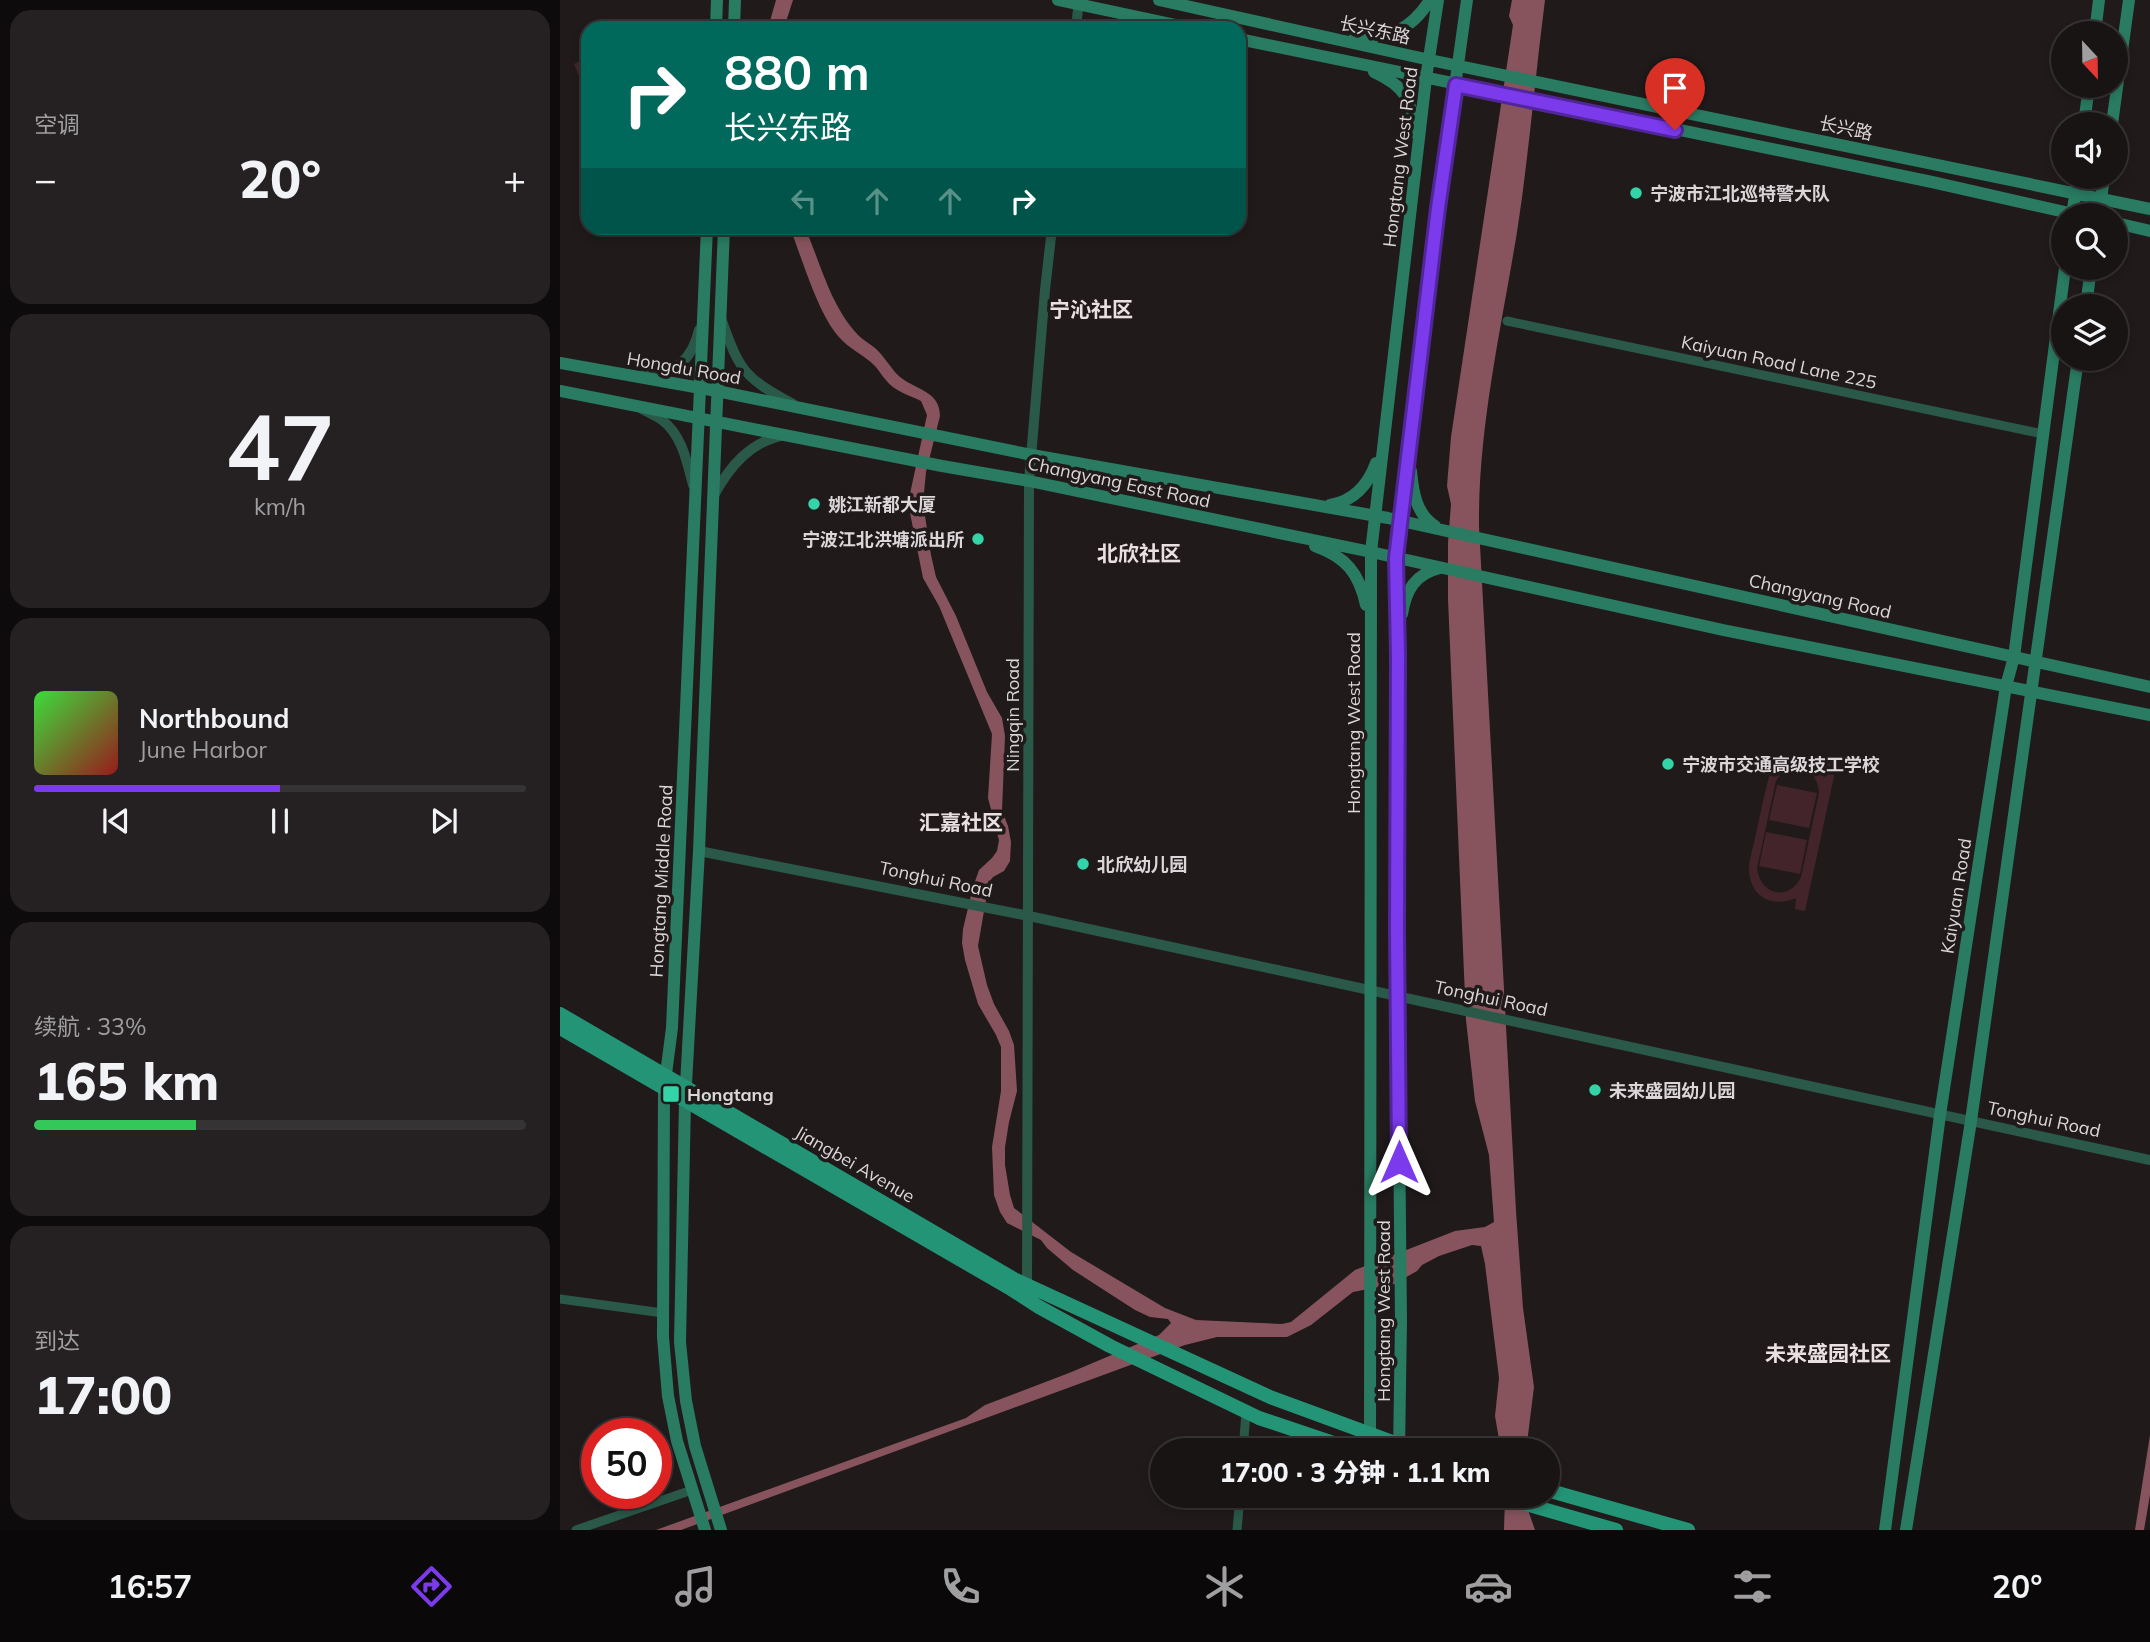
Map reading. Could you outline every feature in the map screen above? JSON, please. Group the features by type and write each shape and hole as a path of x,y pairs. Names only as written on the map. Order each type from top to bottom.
{"main road":[{"path":"716,21 717,0"},
{"path":"734,21 735,0"},
{"path":"1058,0 1079,2 1160,21"},
{"name":"长兴东路","path":"1159,0 1501,74"},
{"path":"1343,41 1398,32 1423,12 1430,0"},
{"name":"Hongtang West Road","path":"1371,1438 1371,552 1426,78 1438,0"},
{"name":"Hongtang West Road","path":"1399,1438 1401,1283 1396,558 1436,221 1467,0"},
{"path":"2096,21 2099,0"},
{"path":"2114,112 2129,0"},
{"name":"长兴东路","path":"1246,40 1497,93"},
{"path":"1355,63 1387,78 1400,87 1409,100 1417,158"},
{"name":"长兴路","path":"1501,74 2150,209"},
{"name":"长兴路","path":"1497,93 2051,210"},
{"path":"2075,203 2076,189"},
{"path":"2100,203 2102,189"},
{"path":"2128,226 2150,231"},
{"name":"Hongtang Middle Road","path":"705,1530 677,1441 668,1396 663,1313 665,1082 673,1014 707,235"},
{"name":"Hongtang Middle Road","path":"721,1530 695,1447 686,1401 680,1342 686,1094 699,851 724,235"},
{"name":"Kaiyuan Road","path":"1885,1530 1940,1115 2006,686 2014,657 2064,280"},
{"name":"Hongdu Road","path":"560,363 801,408"},
{"path":"1906,1530 1971,1121 2076,371"},
{"path":"560,391 785,435"},
{"name":"Changyang East Road","path":"801,408 1032,454 1444,530"},
{"name":"Changyang East Road","path":"785,435 1029,481 1371,552 1723,630 2006,686"},
{"path":"1324,506 1345,501 1366,484 1383,447"},
{"path":"1409,449 1417,504 1427,521 1444,530"},
{"name":"Changyang Road","path":"1444,530 2150,687"},
{"path":"1275,532 1323,549 1347,564 1362,590 1371,637"},
{"path":"1398,639 1404,603 1412,582 1428,572 1443,568"},
{"path":"2006,686 2150,715"},
{"name":"Jiangbei Avenue","path":"560,1014 665,1082"},
{"name":"Jiangbei Avenue","path":"560,1028 665,1082 1027,1284 1270,1397 1371,1434"},
{"name":"Jiangbei Avenue","path":"686,1094 1028,1301 1110,1346 1246,1412"},
{"path":"1246,1412 1318,1438"},
{"path":"1371,1434 1379,1438"},
{"path":"1560,1494 1688,1530"},
{"path":"1536,1508 1616,1530"}],"street":[{"path":"1077,21 1079,2"},
{"name":"Ningqin Road","path":"1028,1301 1029,481 1051,235"},
{"path":"720,316 737,360 747,374 761,386 801,408"},
{"path":"633,376 663,373 681,362 691,353 696,343 702,317"},
{"name":"Kaiyuan Road Lane 225","path":"1507,321 2043,434"},
{"path":"637,406 662,420 672,431 686,458 695,495"},
{"path":"713,498 723,479 747,452 760,443 785,435"},
{"name":"Tonghui Road","path":"699,851 1029,916 2150,1160"},
{"path":"560,1299 663,1313"},
{"path":"1244,1438 1246,1412"},
{"path":"576,1530 692,1490"},
{"path":"1237,1530 1239,1508"}],"shaded area":[{"path":"776,0 793,0 786,21 770,21"},
{"path":"1512,0 1545,0 1517,232 1486,416 1479,527 1516,1211 1523,1308 1534,1387 1528,1438 1499,1438 1495,1416 1499,1378 1485,1264 1481,1246 1472,1245 1439,1256 1394,1284 1353,1292 1311,1325 1287,1337 1217,1337 1185,1345 681,1530 656,1530 966,1418 985,1405 1159,1335 1171,1323 1168,1319 1150,1317 1135,1310 1073,1270 1041,1240 1007,1223 994,1195 992,1147 1001,1091 1001,1047 978,1004 962,943 963,929 979,870 997,851 999,840 988,798 992,734 939,606 923,578 908,503 927,415 921,401 893,387 875,366 838,336 823,313 793,235 808,235 840,311 858,335 877,350 900,377 932,396 939,408 940,416 926,472 923,503 931,555 936,577 956,616 987,692 1002,718 1005,736 1002,811 1011,842 1010,861 1004,871 989,882 978,946 987,985 1014,1045 1017,1091 1009,1122 1005,1165 1014,1208 1071,1252 1165,1308 1196,1320 1282,1324 1291,1322 1355,1270 1455,1231 1485,1227 1494,1222 1489,1155 1475,1101 1466,1020 1448,599 1451,504 1447,486 1451,437 1513,25 1509,16"},
{"path":"581,61 581,81 574,64"},
{"path":"1826,755 1838,758 1805,911 1795,909 1796,898 1779,902 1759,894 1751,880 1750,863 1770,773 1782,763 1796,759 1810,762 1823,772","holes":["1793,768 1804,769 1812,774 1819,793 1801,877 1789,890 1776,892 1763,884 1757,868 1776,781 1781,774"]},
{"path":"1777,785 1817,793 1809,828 1769,820"},
{"path":"1766,832 1807,840 1800,874 1759,866"},
{"path":"2150,1435 2150,1495 2144,1530 2135,1530"},
{"path":"1505,1508 1528,1508 1535,1530 1504,1530"}],"place":[{"name":"宁波市江北巡特警大队","path":"1636,193"},
{"name":"姚江新都大厦","path":"814,504"},
{"name":"宁波江北洪塘派出所","path":"978,539"},
{"name":"宁波市交通高级技工学校","path":"1668,764"},
{"name":"北欣幼儿园","path":"1083,864"},
{"name":"未来盛园幼儿园","path":"1595,1090"},
{"name":"Hongtang","path":"671,1094"}],"district":[{"name":"宁沁社区","path":"1091,309"},
{"name":"北欣社区","path":"1139,553"},
{"name":"汇嘉社区","path":"961,822"},
{"name":"未来盛园社区","path":"1828,1353"}],"route":[{"path":"1399,1162 1396,558 1438,208 1456,85 1675,130"}]}
